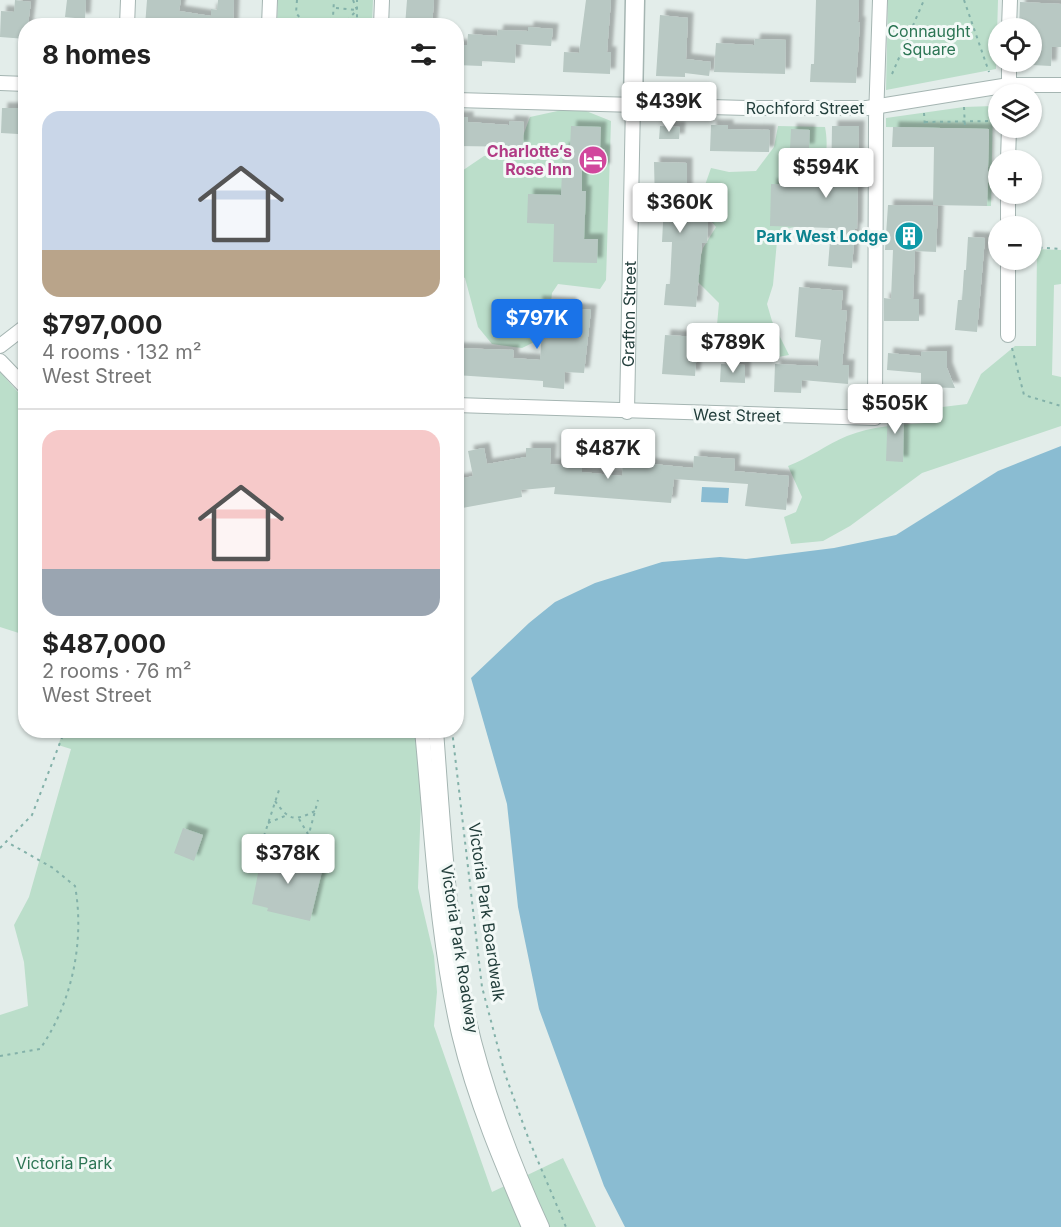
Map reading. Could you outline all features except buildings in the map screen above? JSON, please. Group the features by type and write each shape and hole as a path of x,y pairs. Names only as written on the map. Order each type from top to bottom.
{"street":[{"path":"127,18 128,0"},
{"path":"269,18 270,0"},
{"path":"381,18 382,0"},
{"name":"Grafton Street","path":"627,412 635,0"},
{"path":"877,107 880,0"},
{"path":"1009,18 1010,0"},
{"path":"0,83 18,84"},
{"name":"Rochford Street","path":"1042,87 1061,85"},
{"name":"Rochford Street","path":"464,100 633,103 747,108 877,107 988,93"},
{"name":"West Street","path":"464,405 875,418 877,107"},
{"path":"1008,270 1008,335"},
{"path":"0,346 18,332"},
{"path":"0,361 18,380"},
{"name":"Victoria Park Roadway","path":"423,738 435,873 454,1009 481,1109 529,1227"},
{"name":"Victoria Park Roadway","path":"437,738 447,867 467,1011 477,1055 501,1124 542,1227"}],"path":[{"path":"297,0 296,13 300,18"},
{"path":"332,18 336,8 334,0"},
{"path":"353,0 357,10"},
{"path":"357,0 357,18"},
{"path":"888,84 924,0"},
{"path":"964,0 988,69"},
{"path":"336,8 357,10"},
{"path":"350,18 357,10"},
{"path":"964,107 965,128"},
{"path":"924,112 925,128"},
{"path":"925,122 988,121"},
{"path":"1042,248 1061,249"},
{"path":"1008,335 1024,395 1061,406"},
{"path":"0,848 32,815 62,738"},
{"name":"Victoria Park Boardwalk","path":"453,738 482,987 506,1074 529,1140 566,1227"},
{"path":"264,836 279,790"},
{"path":"306,845 318,800"},
{"path":"275,801 286,816"},
{"path":"268,823 286,816 299,819 315,811"},
{"path":"299,819 308,835"},
{"path":"0,1056 40,1049 55,1027 79,948 79,908 75,886 53,868 7,842"}],"green space":[{"path":"278,0 373,0 372,18 277,18"},
{"name":"Connaught Square","path":"888,0 998,0 997,18 988,18 988,71 886,90"},
{"path":"988,106 988,129 886,127 886,118 964,107"},
{"path":"576,107 611,121 606,280 600,289 558,284 552,293 547,336 522,348 492,344 478,327 464,278 464,170 484,156 517,152 530,117"},
{"path":"778,126 825,127 827,140 821,178 802,225 783,230 777,241 773,285 767,304 772,321 789,355 773,358 719,351 716,336 719,303 695,279 703,248 716,227 698,205 711,168 729,172 756,171 774,147"},
{"path":"989,138 992,138 992,150 988,150"},
{"path":"988,168 988,204 991,206 987,206"},
{"path":"1042,249 1061,250 1061,284 1054,285 1052,375 1061,377 1061,426 922,473 850,526 823,541 791,544 784,517 796,512 802,497 788,466 856,433 925,423 926,409 967,404 981,374 1015,346 1036,346 1037,270 1042,270"},
{"path":"0,372 18,392 18,633 0,627"},
{"name":"Victoria Park","path":"61,738 416,738 421,800 418,888 434,956 437,992 434,1026 492,1192 563,1158 596,1227 0,1227 0,1015 28,1006 24,962 14,925 29,897 71,749 58,745"}],"water":[{"path":"1061,446 1061,1227 625,1227 604,1186 539,1009 518,907 507,804 471,678 529,623 555,602 595,583 662,562 720,557 746,559 834,548 896,535 998,471"},
{"path":"702,487 729,488 728,503 701,502"}],"place":[{"name":"Charlotte‘s Rose Inn","path":"593,160"},
{"name":"Park West Lodge","path":"909,236"}]}
